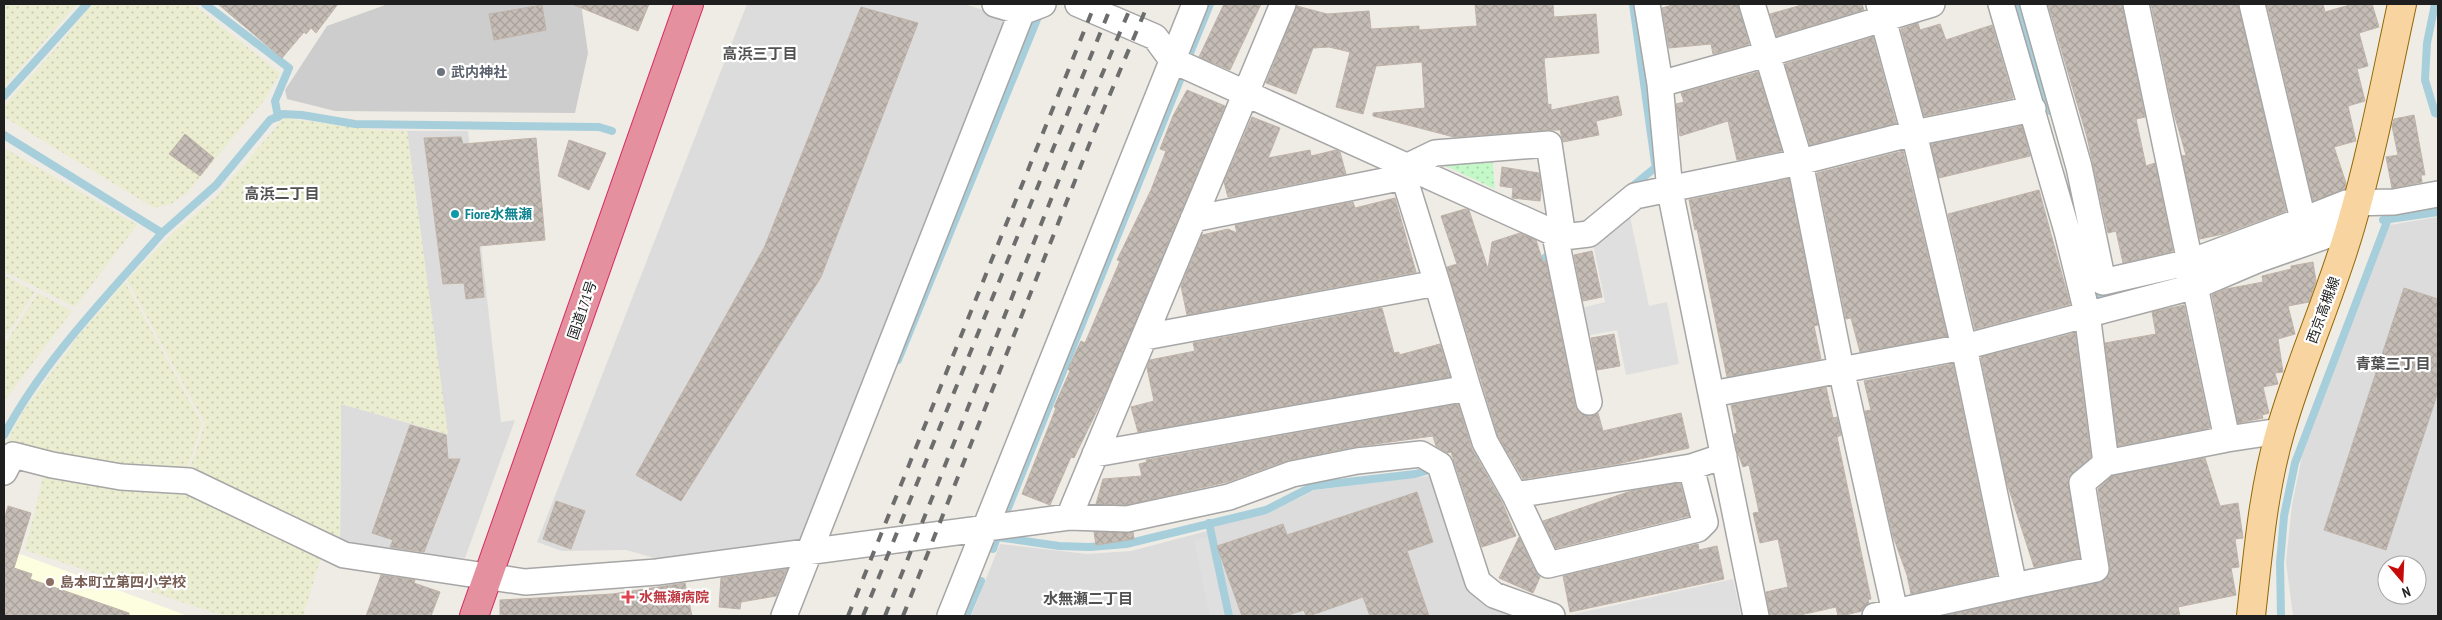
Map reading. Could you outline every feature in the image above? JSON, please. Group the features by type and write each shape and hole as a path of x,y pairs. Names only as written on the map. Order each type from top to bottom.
{"highway":[{"name":"国道171号","path":"474,616 689,4"}],"main road":[{"name":"西京高槻線","path":"2252,616 2260,532 2280,431 2298,376 2328,300 2354,215 2402,4"}],"street":[{"path":"784,616 821,549 1031,7 996,4"},
{"path":"1078,4 1155,37 1172,60 1245,92 1406,172 1564,240 1589,234 1635,196 1800,162 1914,133 2033,108"},
{"path":"950,616 1195,4"},
{"path":"1069,517 1283,4"},
{"path":"1647,4 1660,84 1661,192 1712,394 1756,616"},
{"path":"1752,4 1800,162 1841,369 1885,614 2096,569 2082,483 2106,462 2226,439 2280,431"},
{"path":"1660,84 1767,54 1881,11 1932,4"},
{"path":"2002,4 2067,231 2087,313 2106,462"},
{"path":"2033,4 2079,167 2103,282 2193,274 2257,260 2354,215 2394,202 2438,194"},
{"path":"2136,4 2226,439"},
{"path":"2252,4 2303,220"},
{"path":"1881,11 1914,133 1964,347 2014,586"},
{"path":"1193,219 1406,172 1435,153 1550,144 1589,402"},
{"path":"1406,172 1468,388 1491,453 1515,495 1548,565 1698,529 1705,522 1691,467"},
{"path":"1712,394 1964,347 2087,313 2193,274 2303,220 2346,203 2354,215"},
{"path":"1145,337 1437,283"},
{"path":"1095,454 1468,388"},
{"path":"4,472 13,454 52,465 121,477 189,481 344,555 488,578 525,582 657,572 1069,517 1127,519 1229,497 1292,474 1357,461 1421,454 1442,471 1478,582 1494,595 1552,616"},
{"path":"1515,495 1691,467 1724,456"}],"shaded area":[{"path":"4,4 77,4 4,87"},
{"path":"92,4 193,4 280,73 265,99 188,192 171,204 154,208 4,117 4,106 52,53"},
{"name":"武内神社","path":"388,4 581,4 588,53 575,113 335,111 287,99 285,90 327,26"},
{"path":"747,4 964,4 1011,19 802,547 663,567 651,557 626,550 562,551 537,542"},
{"path":"284,118 376,130 407,131 448,434 341,404 340,547 189,470 205,424 127,280 174,232 216,197"},
{"path":"407,131 468,131 501,422 515,420 465,558 340,547 341,404 447,434"},
{"path":"6,149 137,225 75,307 4,271 4,154"},
{"path":"1629,212 1649,306 1667,302 1679,364 1626,375 1617,330 1586,336 1581,308 1605,302 1592,239"},
{"path":"2438,217 2438,616 2293,616 2286,562 2292,505 2302,456 2390,225"},
{"path":"4,275 35,292 4,339"},
{"path":"125,282 202,424 186,472 121,470 16,449 7,442 22,413 79,335"},
{"path":"38,293 72,311 4,401 4,345"},
{"path":"44,474 188,493 321,557 303,616 224,616 25,550"},
{"path":"1437,475 1476,596 1530,616 1232,616 1213,525 1267,514 1315,490"},
{"path":"1207,531 1225,616 971,616 1000,544 1087,554 1131,551"},
{"path":"1209,536 1226,616 1210,616 1194,540"},
{"name":"島本町立第四小学校","path":"4,548 188,616 4,616"},
{"path":"1733,579 1741,616 1575,616 1575,614"}],"green space":[{"path":"1492,156 1495,189 1433,160"}],"building":[{"path":"218,4 338,4 316,33 311,28 306,34 304,32 282,58"},
{"path":"572,4 649,4 638,31"},
{"path":"1224,4 1261,4 1230,70 1199,57"},
{"path":"1475,4 1553,4 1554,17 1596,14 1599,53 1544,58 1548,105 1551,104 1551,110 1618,96 1622,115 1596,121 1599,135 1563,142 1560,130 1454,137 1373,116 1373,113 1425,108 1422,62 1376,66 1363,114 1336,107 1350,52 1329,47 1313,48 1296,94 1266,83 1297,6 1327,14 1369,11 1371,29 1419,26 1419,30 1477,26"},
{"path":"1676,4 1738,4 1749,44 1713,54 1711,44 1669,48 1662,8"},
{"path":"1805,4 1862,4 1864,10 1777,36 1770,14"},
{"path":"2048,4 2122,4 2145,117 2136,119 2146,166 2155,163 2173,251 2123,263 2116,231 2108,233 2087,137"},
{"path":"2151,4 2238,4 2286,211 2223,234 2200,239 2182,156 2186,155 2173,110"},
{"path":"2267,4 2323,4 2325,12 2353,4 2372,4 2379,27 2359,33 2368,66 2357,69 2365,101 2348,106 2356,141 2334,147 2346,183 2345,189 2313,201"},
{"path":"542,5 546,30 494,40 489,14"},
{"path":"861,7 918,23 821,277 681,501 636,475 764,248"},
{"path":"1918,23 1920,30 1940,24 1946,40 1992,25 2013,98 1924,116 1901,29"},
{"path":"1873,37 1896,123 1810,145 1785,64"},
{"path":"1758,72 1782,151 1737,160 1728,121 1680,136 1676,104 1684,102 1681,93"},
{"path":"1187,90 1225,106 1107,390 1074,458 1071,457 1050,505 1022,494 1056,408 1054,407 1070,371 1068,369 1081,341 1085,343 1120,261 1117,260 1151,190 1166,151 1160,149 1173,116"},
{"path":"2414,115 2425,175 2421,175 2422,182 2392,188 2386,157 2398,155 2392,126 2394,119"},
{"path":"1252,117 1280,128 1268,158 1310,150 1311,156 1336,150 1340,152 1346,174 1228,197 1224,182"},
{"path":"2022,126 2030,156 1939,178 1931,144"},
{"path":"185,134 214,158 200,176 169,154"},
{"path":"461,137 463,144 536,138 545,240 479,246 484,297 466,299 464,283 443,284 424,138"},
{"path":"569,140 606,153 589,190 558,176"},
{"path":"1903,151 1947,336 1860,352 1851,318 1846,319 1817,173"},
{"path":"1502,167 1539,173 1540,201 1512,198 1513,188 1500,186"},
{"path":"1789,179 1818,325 1814,326 1821,359 1727,377 1697,229 1695,230 1689,200"},
{"path":"2039,190 2070,304 1975,329 1948,214"},
{"path":"1395,198 1416,272 1187,315 1181,286 1202,235 1228,229 1237,233 1235,225 1353,202 1355,208"},
{"path":"1465,209 1469,210 1488,269 1492,242 1520,233 1536,240 1543,262 1546,261 1575,405 1579,412 1591,416 1598,413 1603,431 1681,413 1689,448 1617,464 1523,479 1498,436 1447,267 1457,264 1441,216"},
{"path":"1592,251 1602,297 1583,301 1574,255"},
{"path":"2313,262 2316,281 2309,302 2288,306 2295,334 2278,339 2283,372 2275,373 2278,384 2263,387 2269,413 2262,415 2263,418 2238,423 2212,295 2226,289 2263,282 2262,276 2291,269 2291,266"},
{"path":"2404,288 2438,299 2438,392 2386,550 2324,530"},
{"path":"2184,305 2210,428 2118,446 2105,343 2156,334 2152,312"},
{"path":"1382,308 1394,353 1399,352 1399,355 1440,344 1450,377 1138,432 1131,407 1154,401 1147,368 1150,360 1195,351 1193,343"},
{"path":"2075,333 2091,457 2068,478 2080,558 2034,567 2006,480 1981,357"},
{"path":"1614,334 1620,366 1597,370 1591,338"},
{"path":"1953,364 1997,575 1911,594 1907,575 1893,536 1865,411 1871,410 1864,381"},
{"path":"1826,387 1833,418 1837,417 1841,435 1837,437 1871,599 1868,600 1869,603 1862,611 1841,616 1838,616 1836,607 1796,616 1770,616 1766,592 1788,587 1778,539 1760,543 1753,513 1759,512 1749,465 1743,467 1737,451 1734,434 1737,433 1731,405"},
{"path":"1458,404 1472,449 1502,502 1516,536 1482,547 1451,452 1447,453 1436,446 1433,436 1354,447 1289,460 1227,482 1126,505 1096,504 1103,479 1142,476 1139,464 1147,462 1146,460"},
{"path":"410,425 446,435 448,459 460,459 424,552 390,547 393,540 372,533"},
{"path":"2205,458 2220,506 2238,503 2243,538 2235,539 2239,567 2231,568 2236,595 2178,607 2180,616 1943,616 2105,580 2109,574 2110,567 2098,489 2112,476"},
{"path":"1680,483 1689,516 1556,548 1543,521 1631,491"},
{"path":"1417,492 1433,542 1407,551 1429,616 1370,616 1363,597 1309,616 1306,616 1304,610 1285,616 1242,616 1217,546 1283,524 1287,535"},
{"path":"556,501 585,511 571,549 543,539"},
{"path":"8,506 31,513 14,568 32,574 30,579 129,613 129,616 4,616 4,520"},
{"path":"1094,532 1133,532 1134,539 1096,545"},
{"path":"1519,537 1535,571 1540,577 1533,593 1499,578"},
{"path":"1698,544 1699,550 1717,546 1724,579 1570,612 1563,576"},
{"path":"787,569 776,596 741,602 740,609 719,607 721,578"},
{"path":"381,575 415,580 414,583 440,592 431,616 366,616"},
{"name":"水無瀬病院","path":"685,583 692,616 500,616 500,600 612,594"}],"waterway":[{"path":"4,96 87,4"},
{"path":"205,4 289,68 275,101 278,117"},
{"path":"1190,53 1210,4"},
{"path":"1633,4 1655,163"},
{"path":"2018,4 2050,111"},
{"path":"2435,4 2427,43 2425,80 2435,113 2438,114"},
{"path":"898,360 1040,12"},
{"path":"1008,508 1182,75"},
{"path":"162,233 216,185 270,120 283,114 302,115 355,124 599,127 612,131"},
{"path":"4,135 162,233 98,305 57,355 20,407 4,435"},
{"path":"1629,189 1656,167"},
{"path":"2383,220 2438,212"},
{"path":"2281,616 2280,563 2284,516 2295,463 2388,219"},
{"path":"1533,264 1541,261 1555,250"},
{"path":"2095,284 2097,295 2111,292"},
{"path":"993,549 997,537 1059,546 1090,547 1126,544 1266,510 1313,486 1415,474 1515,447"},
{"path":"1209,523 1229,616"},
{"path":"966,616 981,581"}],"railway":[{"path":"848,616 1095,4"},
{"path":"863,616 1112,4"},
{"path":"885,616 1081,124 1132,4"},
{"path":"903,616 1095,130 1148,4"}],"place":[{"name":"武内神社","path":"441,72"},
{"name":"Fiore水無瀬","path":"455,214"},
{"name":"島本町立第四小学校","path":"50,582"},
{"name":"水無瀬病院","path":"628,597"}],"district":[{"name":"高浜三丁目","path":"760,54"},
{"name":"高浜二丁目","path":"282,194"},
{"name":"青葉三丁目","path":"2393,364"},
{"name":"水無瀬二丁目","path":"1088,599"}]}
